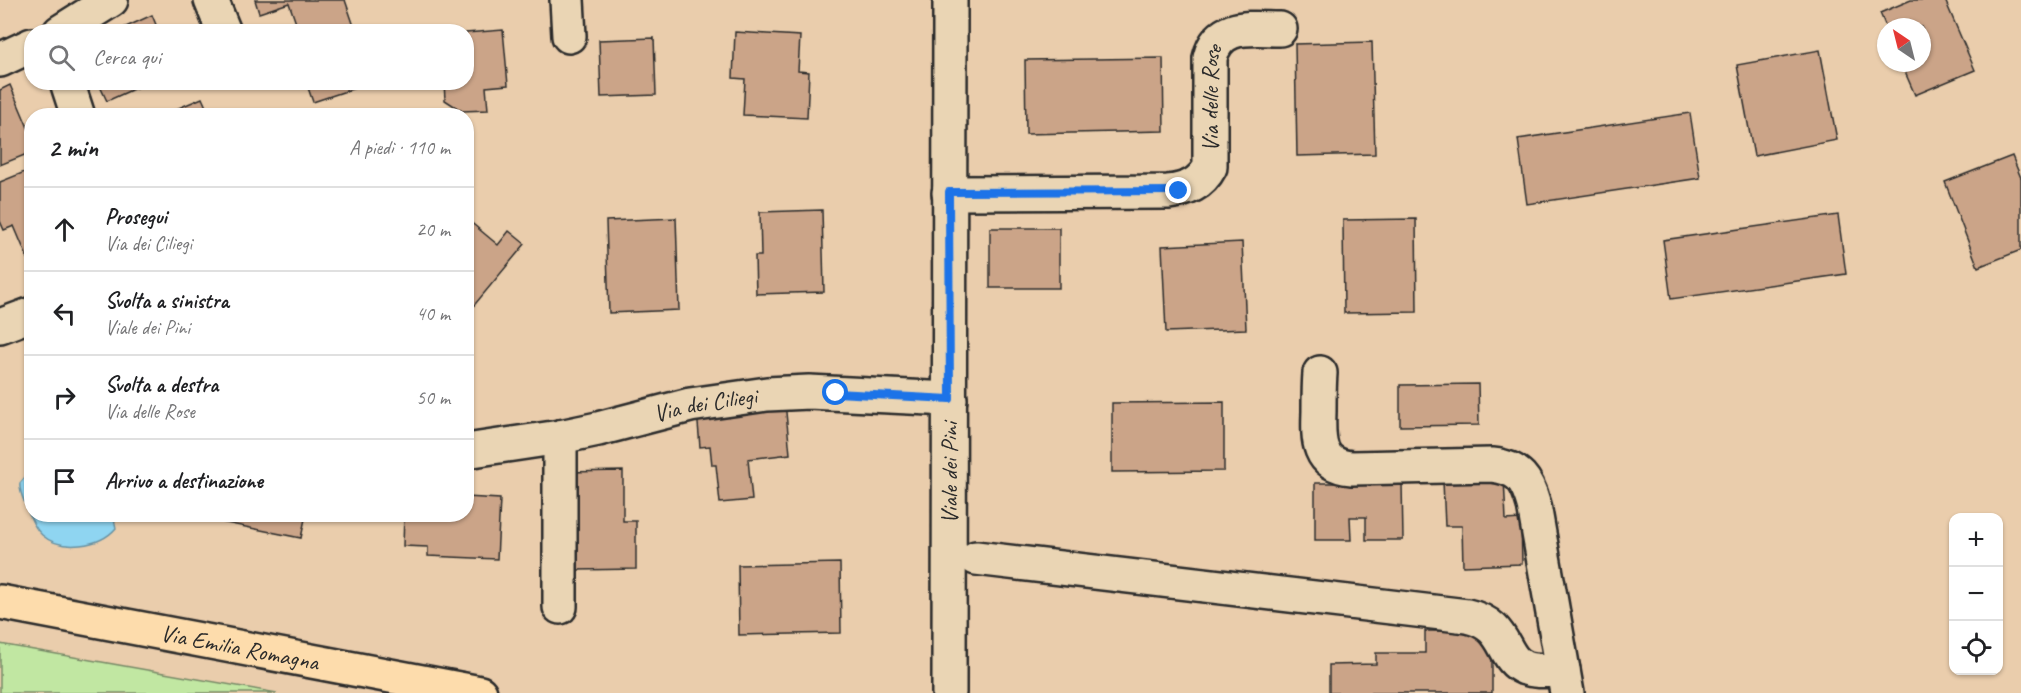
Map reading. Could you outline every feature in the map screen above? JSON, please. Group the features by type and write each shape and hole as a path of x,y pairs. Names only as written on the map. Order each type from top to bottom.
{"main road":[{"name":"Via Emilia Romagna","path":"0,602 480,693"}],"street":[{"path":"73,24 111,0"},
{"path":"211,0 221,24"},
{"path":"567,0 569,36"},
{"name":"Viale dei Pini","path":"949,693 950,0"},
{"name":"Via delle Rose","path":"949,192 1168,192 1190,187 1206,175 1210,166 1210,58 1216,43 1221,36 1238,30 1280,30"},
{"path":"0,60 24,49"},
{"path":"70,90 75,108"},
{"path":"0,326 24,317"},
{"path":"1320,373 1320,442 1326,457 1334,463 1353,468 1492,465 1501,466 1520,474 1526,482 1534,505 1565,681"},
{"name":"Via dei Ciliegi","path":"474,450 560,437 690,405 767,394 818,392 950,399"},
{"path":"560,437 560,607"},
{"path":"976,558 1467,616 1486,622 1495,630 1510,655 1523,667 1565,681"}],"green space":[{"path":"0,644 277,693 0,693"}],"water":[{"path":"24,478 24,500 21,492 20,483"},
{"path":"33,522 115,522 116,528 100,540 70,545 50,540 42,535"}],"building":[{"path":"255,0 345,0 353,24 296,24 289,3 259,13"},
{"path":"1911,0 1945,0 1975,70 1915,95 1905,72 1931,72 1931,18 1882,18 1880,13"},
{"path":"152,15 156,24 132,24"},
{"path":"503,30 508,85 486,87 488,110 457,108 445,100 444,90 474,90 474,32"},
{"path":"735,32 800,36 798,71 809,72 807,118 743,115 745,79 733,78"},
{"path":"654,38 656,95 601,97 599,40"},
{"path":"1372,42 1375,154 1297,156 1295,44"},
{"path":"1820,50 1837,140 1754,156 1737,65"},
{"path":"1163,58 1164,131 1026,134 1025,60"},
{"path":"10,85 24,118 24,155 0,165 0,90"},
{"path":"102,90 131,90 107,101"},
{"path":"309,90 349,90 313,102"},
{"path":"202,98 206,108 179,108"},
{"path":"1690,113 1700,178 1527,204 1518,139"},
{"path":"2012,156 2021,178 2021,250 1978,267 1945,182"},
{"path":"24,172 24,250 14,226 4,230 0,221 0,182"},
{"path":"822,210 824,292 756,294 755,256 761,256 760,212"},
{"path":"1838,215 1846,274 1671,299 1663,240"},
{"path":"676,218 679,310 609,313 606,221"},
{"path":"1416,219 1417,312 1344,313 1343,220"},
{"path":"474,225 498,245 509,231 525,244 474,305"},
{"path":"990,228 1059,228 1059,288 990,288"},
{"path":"1242,242 1246,329 1166,332 1162,246"},
{"path":"1478,384 1479,425 1400,426 1400,385"},
{"path":"785,402 790,454 748,459 752,500 720,503 716,465 712,465 710,446 700,447 697,411"},
{"path":"1224,402 1224,471 1112,472 1112,403"},
{"path":"623,471 623,521 636,521 636,569 576,570 566,472"},
{"path":"1504,478 1506,520 1521,519 1522,564 1463,566 1462,526 1445,526 1443,481"},
{"path":"1315,483 1402,483 1403,540 1366,540 1366,517 1350,517 1351,540 1315,540"},
{"path":"474,497 500,499 497,559 428,556 428,547 403,546 404,522 474,522"},
{"path":"221,522 304,522 301,538"},
{"path":"840,563 841,633 739,635 738,565"},
{"path":"1425,631 1492,631 1492,693 1329,693 1329,665 1376,664 1376,653 1425,653"}],"route":[{"path":"836,393 950,399 949,192 1179,191"}]}
